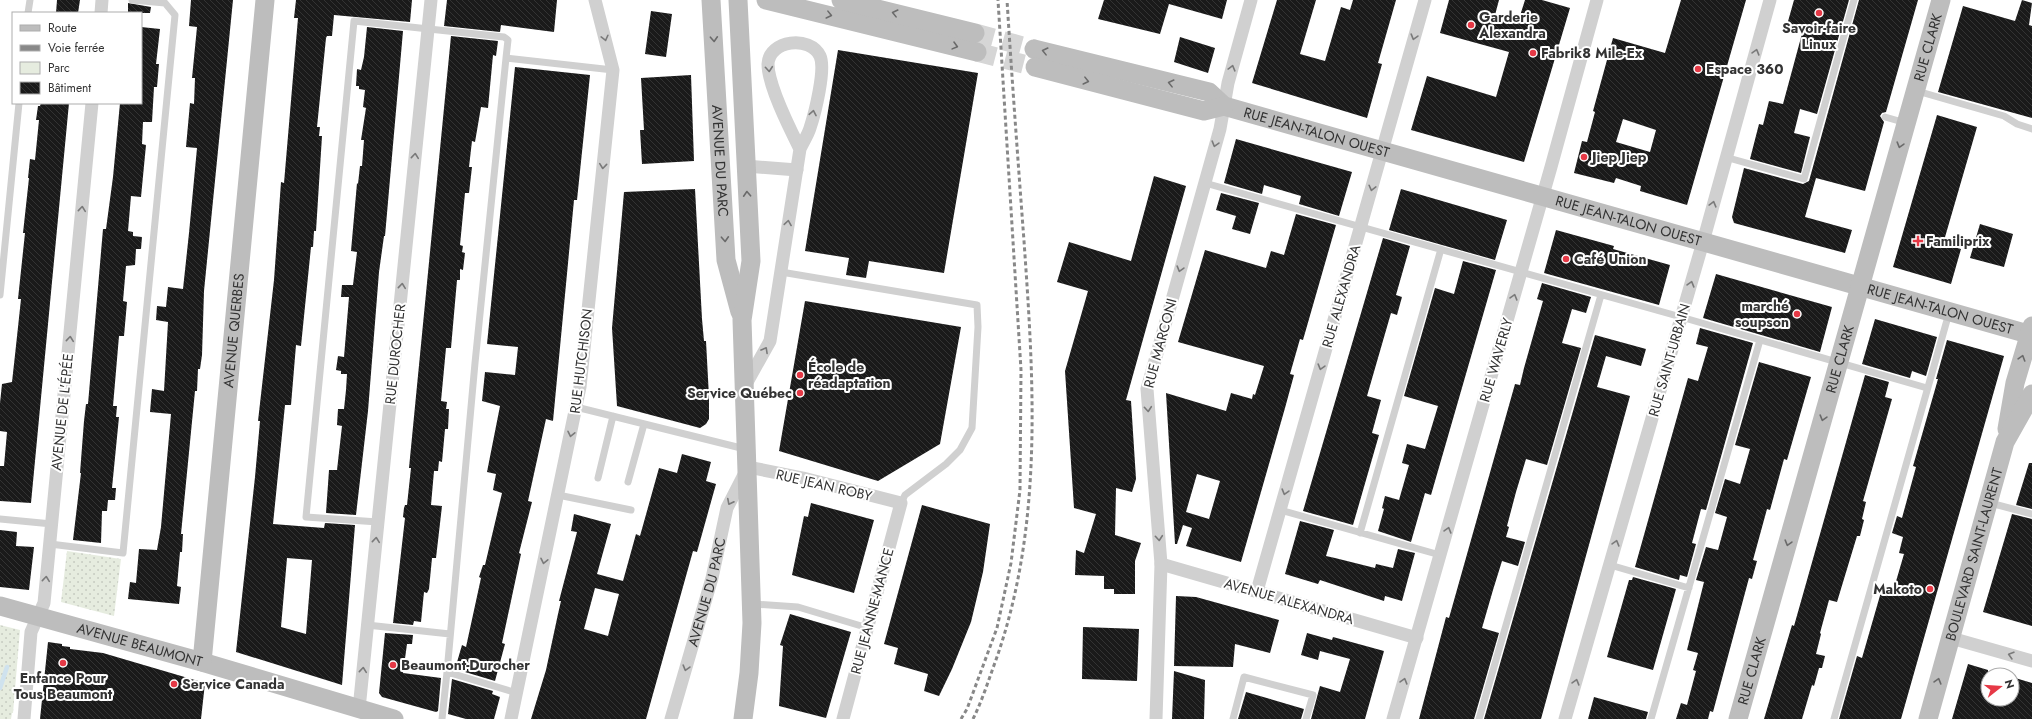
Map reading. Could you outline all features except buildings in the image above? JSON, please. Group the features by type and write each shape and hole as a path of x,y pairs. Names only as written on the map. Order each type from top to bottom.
{"main road":[{"name":"AVENUE QUERBES","path":"202,662 265,0"},
{"name":"AVENUE DU PARC","path":"711,0 726,260 742,320 746,384 752,604 751,645 743,719"},
{"name":"AVENUE DU PARC","path":"738,0 751,261 742,320"},
{"path":"766,0 976,43 842,0"},
{"name":"RUE CLARK","path":"1738,719 1941,0"},
{"name":"RUE JEAN-TALON OUEST","path":"1034,49 1209,92 1224,106 1949,311 2031,332"},
{"name":"RUE JEAN-TALON OUEST","path":"1035,67 1204,111 1224,106"},
{"path":"2005,442 2015,383 2031,332"},
{"name":"BOULEVARD SAINT-LAURENT","path":"1928,719 2005,442 2032,394"},
{"name":"AVENUE BEAUMONT","path":"0,606 202,662 394,719"}],"street":[{"path":"101,12 102,0"},
{"name":"RUE DUROCHER","path":"359,709 430,0"},
{"name":"RUE HUTCHISON","path":"511,719 580,387 613,70 595,0"},
{"name":"RUE MARCONI","path":"1156,719 1161,564 1147,389 1220,129 1224,106 1251,0"},
{"name":"RUE ALEXANDRA","path":"1257,591 1425,0"},
{"name":"RUE WAVERLY","path":"1396,718 1440,555 1597,0"},
{"name":"RUE SAINT-URBAIN","path":"1565,719 1703,242 1725,157 1770,0"},
{"path":"746,384 770,341 800,150 810,128 822,69 820,56 812,47 794,42 784,45 776,50 768,63 770,78 785,118 800,150"},
{"name":"AVENUE DE L'ÉPÉE","path":"24,719 31,632 44,603 92,104"},
{"path":"746,166 797,170"},
{"name":"RUE JEAN ROBY","path":"747,458 803,478 901,503"},
{"name":"AVENUE DU PARC","path":"671,719 712,578 727,508 747,458"},
{"name":"RUE JEANNE-MANCE","path":"843,719 901,503"},
{"name":"AVENUE ALEXANDRA","path":"1161,564 1417,638"},
{"path":"1951,638 2032,661"}],"lane":[{"path":"28,12 30,0"},
{"path":"50,544 123,553 175,14 165,3 132,0"},
{"path":"1725,157 1804,179 1854,0"},
{"path":"378,522 306,517 354,22 504,37 508,40 475,363 442,719"},
{"path":"506,58 613,70"},
{"path":"1915,90 2004,116 2017,124 2032,129"},
{"path":"0,295 19,104"},
{"path":"1885,117 1906,123"},
{"path":"1204,182 1927,388"},
{"path":"1360,533 1441,250"},
{"path":"781,272 977,305 978,327 972,428 960,450 946,464 905,495 901,503"},
{"path":"1480,719 1601,294"},
{"path":"1834,719 1949,311"},
{"path":"1651,719 1760,340"},
{"path":"576,407 644,424 747,458"},
{"path":"598,478 613,416"},
{"path":"628,482 644,424"},
{"path":"558,495 631,510"},
{"path":"1988,503 2032,514"},
{"path":"1280,510 1440,555"},
{"path":"0,519 52,524"},
{"path":"1610,565 1689,588"},
{"path":"752,604 798,607 868,628"},
{"path":"367,625 450,634"},
{"path":"447,672 517,693"},
{"path":"1233,719 1244,677 1313,695 1306,719"}],"green space":[{"path":"67,551 121,559 114,616 61,602"},
{"path":"0,625 20,630 13,713 11,719 0,719"}],"waterway":[{"path":"0,688 7,667"}],"tunnel":[{"path":"975,33 1034,49"},
{"path":"977,52 1035,67"}],"railway":[{"path":"961,719 967,709 997,628 1011,563 1020,490 1021,370 998,0"},
{"path":"973,719 993,668 1009,616 1021,564 1028,510 1031,457 1031,349 1007,0"}],"place":[{"name":"Savoir-faire Linux","path":"1819,13"},
{"name":"Garderie Alexandra","path":"1471,25"},
{"name":"Fabrik8 Mile-Ex","path":"1533,53"},
{"name":"Espace 360","path":"1698,69"},
{"name":"Jiep Jiep","path":"1584,157"},
{"name":"Familiprix","path":"1918,241"},
{"name":"Café Union","path":"1566,259"},
{"name":"marché soupson","path":"1797,314"},
{"name":"École de réadaptation","path":"800,375"},
{"name":"Service Québec","path":"800,393"},
{"name":"Makoto","path":"1930,589"},
{"name":"Enfance Pour Tous Beaumont","path":"63,663"},
{"name":"Beaumont-Durocher","path":"393,665"},
{"name":"Service Canada","path":"174,684"}]}
